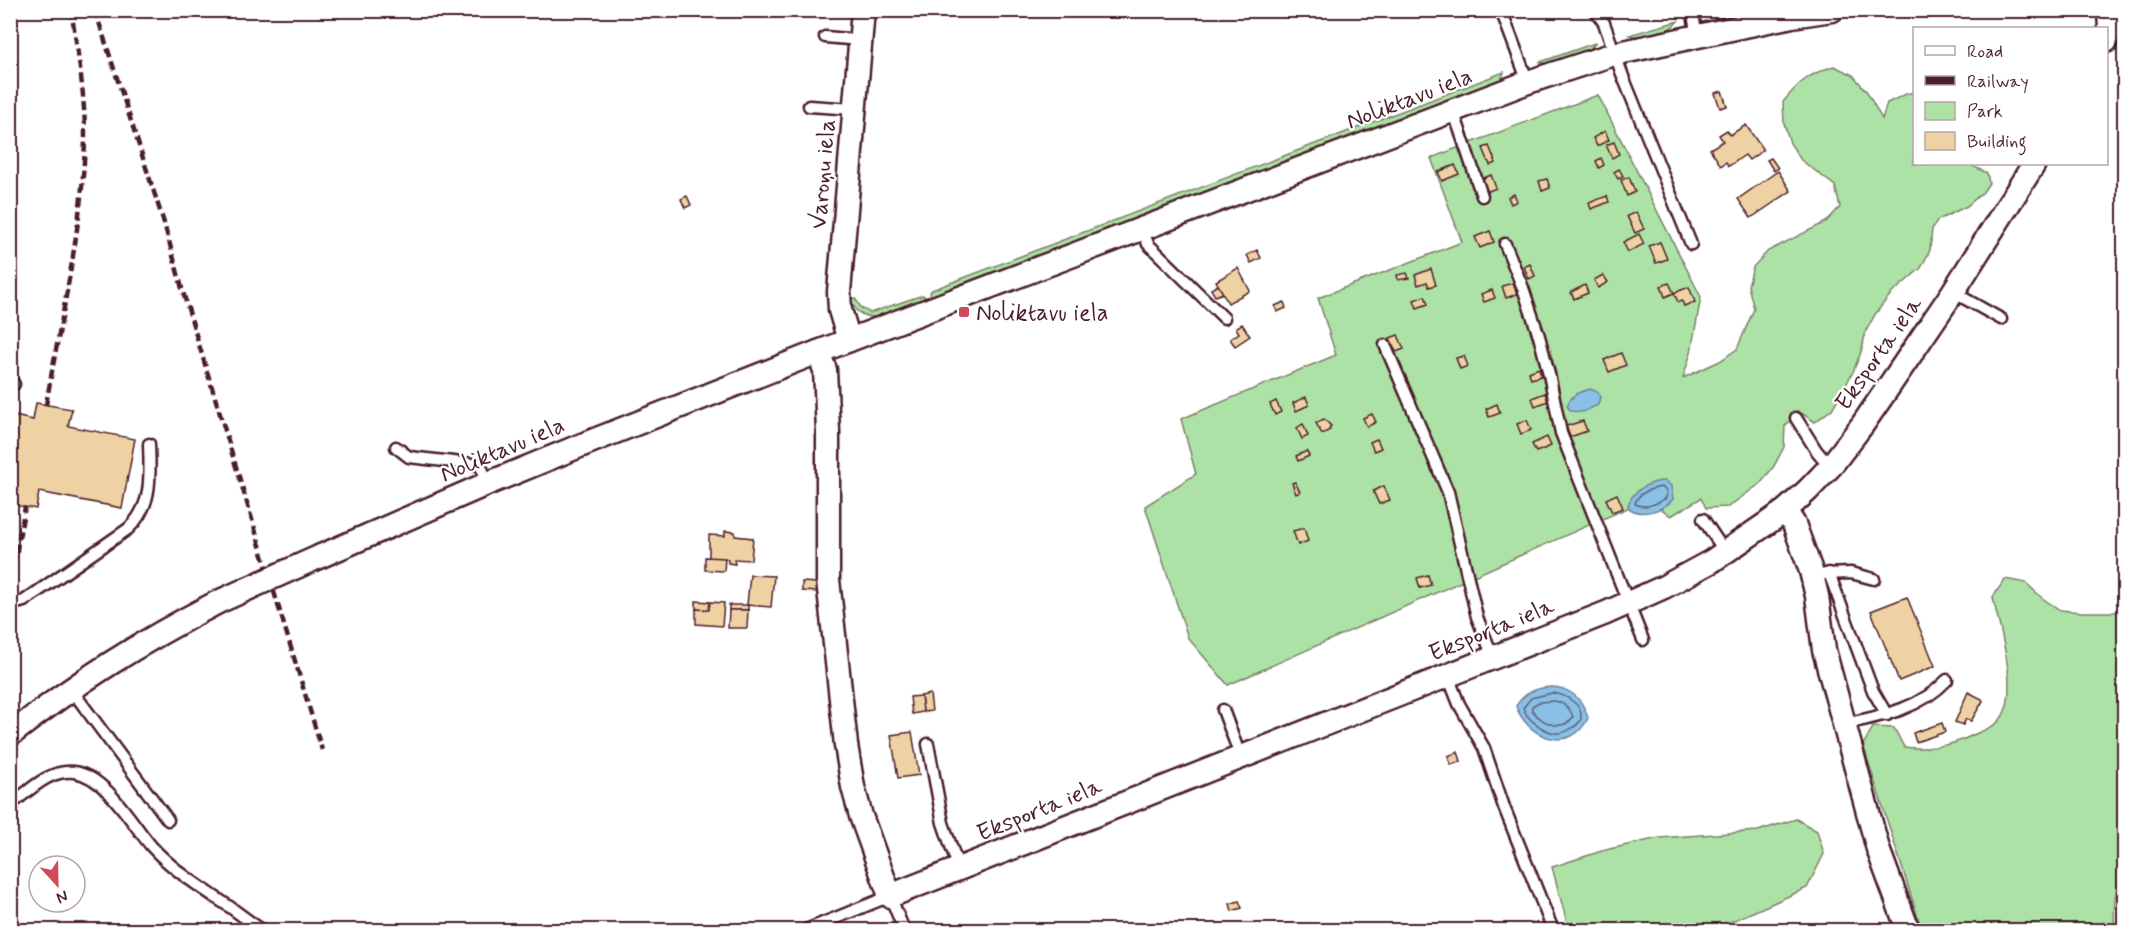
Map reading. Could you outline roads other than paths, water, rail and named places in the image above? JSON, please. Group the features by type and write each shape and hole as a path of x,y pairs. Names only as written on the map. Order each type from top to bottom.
{"street":[{"name":"Varoņu iela","path":"849,340 840,310 839,292 863,10"},
{"name":"Noliktavu iela","path":"10,735 71,689 158,633 218,602 489,483 818,352 1528,82 1614,54 1697,35 1832,10"},
{"path":"2108,34 2109,10"},
{"name":"Eksporta iela","path":"890,896 1628,603 1664,587 1725,552 1785,511 1830,467 1863,424 1953,292 2033,165"},
{"path":"818,352 825,370 828,431 828,580 846,745 853,787 861,816 890,896"},
{"path":"1785,511 1821,575 1817,596 1824,650 1878,849 1908,930"}],"lane":[{"path":"1501,10 1528,82"},
{"path":"1595,10 1604,23 1614,54 1691,244"},
{"path":"1692,10 1697,35"},
{"path":"825,37 860,40"},
{"path":"808,106 854,110"},
{"path":"1453,110 1482,196"},
{"path":"1142,228 1148,244 1224,318"},
{"path":"1505,244 1539,336 1561,433 1643,640"},
{"path":"1953,292 2001,319"},
{"path":"1385,345 1448,492 1477,617 1493,657"},
{"path":"1796,418 1816,450 1830,467"},
{"path":"10,605 24,601 138,520 147,502 150,483 149,444"},
{"path":"396,447 409,458 480,465 489,483"},
{"path":"1703,519 1725,552"},
{"path":"1874,579 1851,573 1821,575 1873,691 1887,715"},
{"path":"1448,676 1459,704 1484,748 1504,807 1553,930"},
{"path":"1844,724 1887,715 1915,704 1935,692 1947,680"},
{"path":"71,689 168,820"},
{"path":"1223,710 1241,758"},
{"path":"928,744 943,823 959,869"},
{"path":"10,805 46,778 56,774 74,772 89,775 108,792 152,847 171,866 262,930"},
{"path":"890,896 904,930"},
{"name":"Eksporta iela","path":"806,930 890,896"}],"water":[{"path":"1590,389 1598,392 1600,397 1598,405 1583,412 1571,411 1567,406 1573,396"},
{"path":"1665,481 1671,486 1673,499 1669,503 1647,512 1630,509 1628,505 1630,500 1637,492 1645,486"},
{"path":"1552,687 1565,690 1575,696 1583,706 1588,718 1571,736 1561,739 1539,734 1530,727 1516,706 1523,697 1531,692 1540,688"}],"railway":[{"path":"46,405 76,238 83,171 84,105 71,10"},
{"path":"95,10 164,223 322,750"},
{"path":"11,579 25,507"}],"place":[{"name":"Noliktavu iela","path":"964,312"}]}
